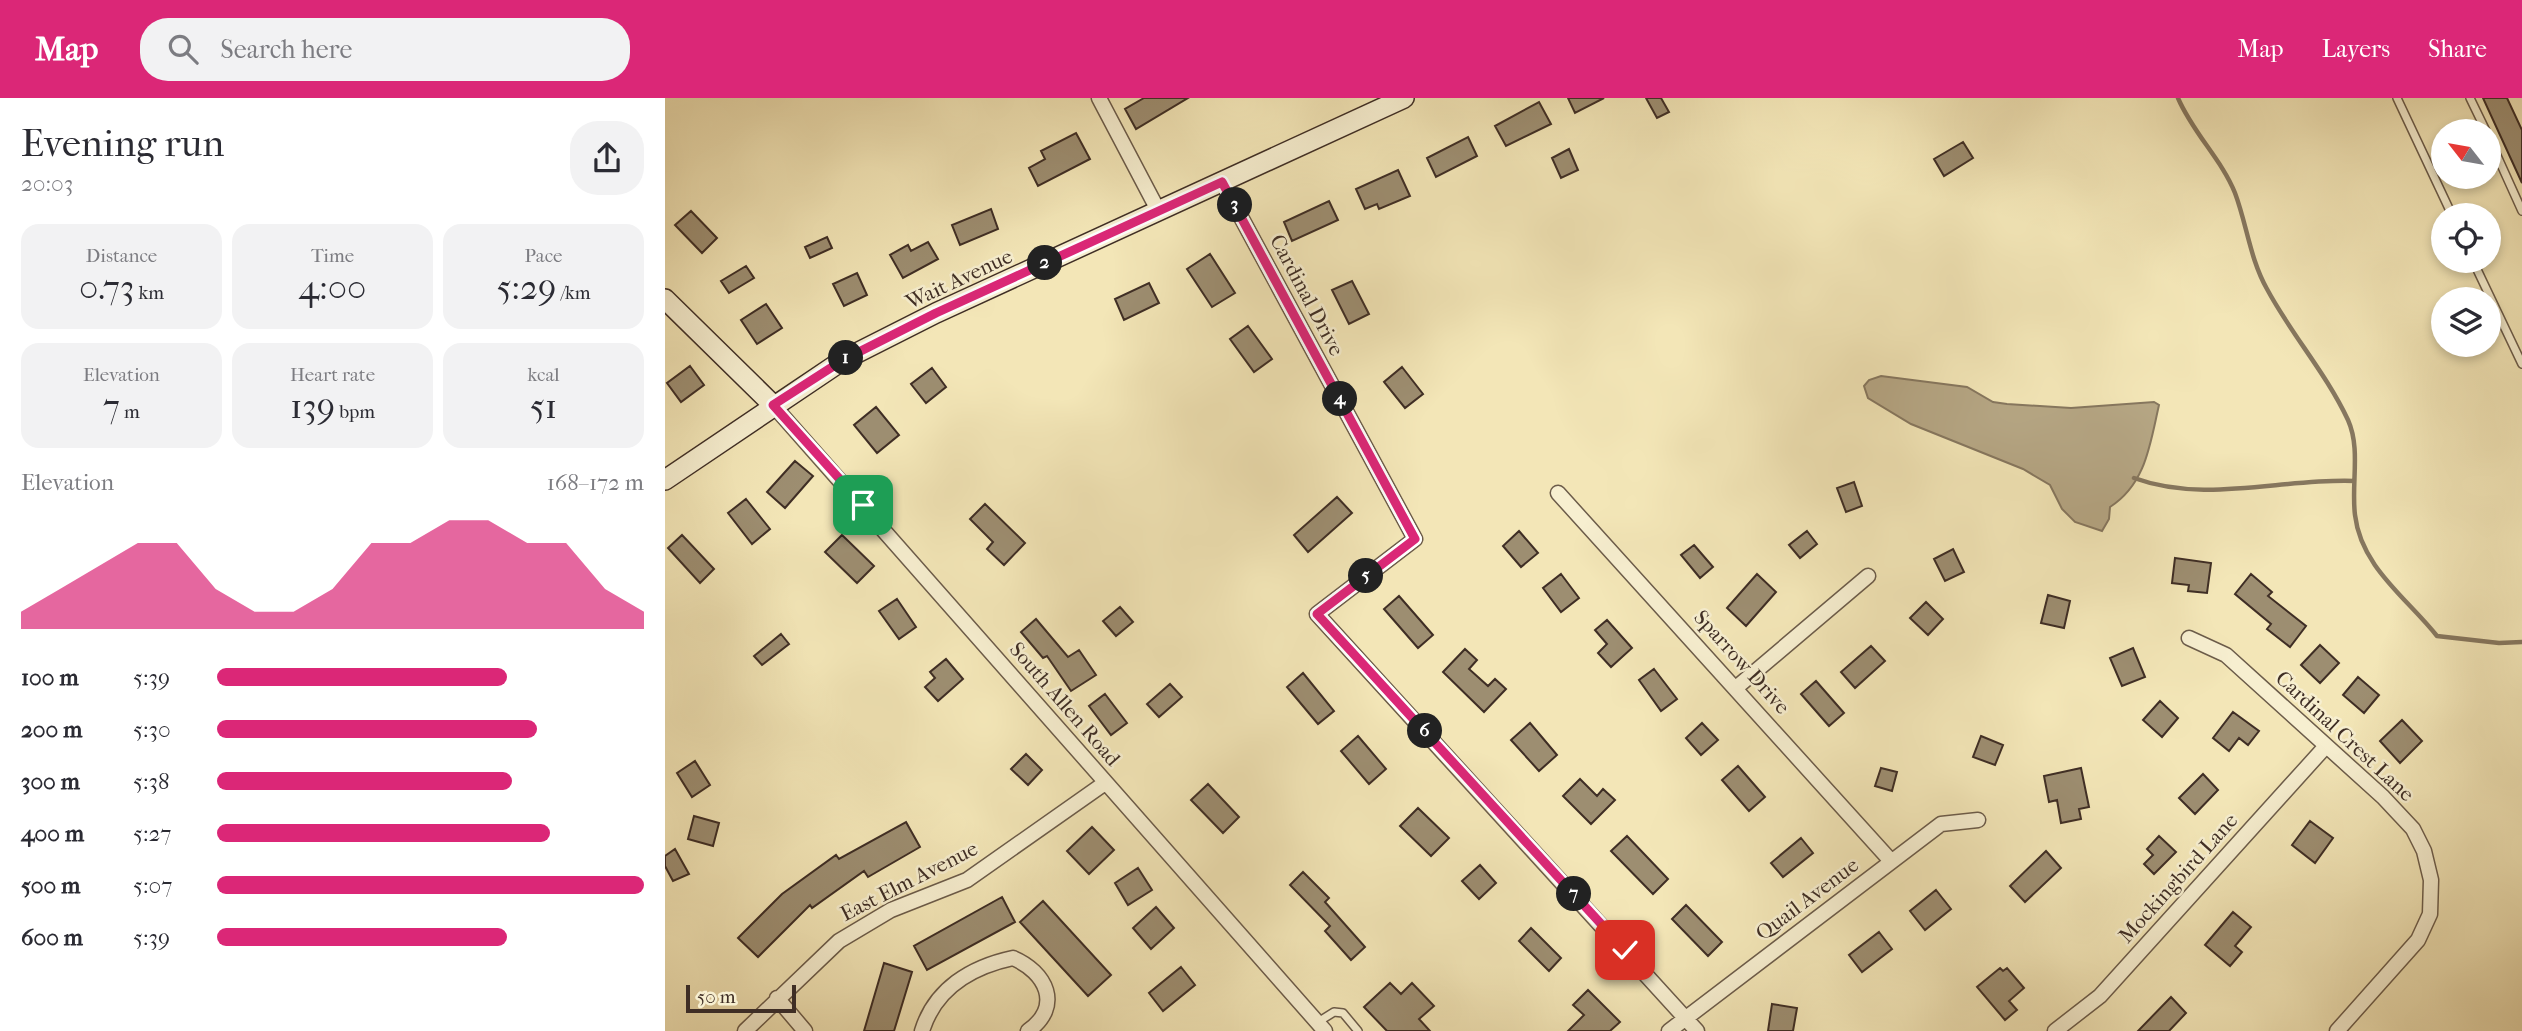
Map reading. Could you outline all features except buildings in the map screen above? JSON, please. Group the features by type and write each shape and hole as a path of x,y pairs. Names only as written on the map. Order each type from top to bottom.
{"main road":[{"name":"Wait Avenue","path":"665,480 843,360 936,313 1404,98"},
{"path":"665,299 773,405"}],"street":[{"path":"1099,98 1159,212"},
{"name":"Cardinal Drive","path":"1222,182 1415,539 1317,614 1686,1017"},
{"name":"South Allen Road","path":"773,405 1321,1027"},
{"name":"Sparrow Drive","path":"1558,493 1737,687 1891,860"},
{"path":"1737,687 1868,576"},
{"name":"Cardinal Crest Lane","path":"2189,638 2226,654 2383,797 2413,829 2424,851 2431,880 2430,914 2418,940 2337,1031"},
{"name":"Mockingbird Lane","path":"2055,1031 2100,996 2326,746"},
{"name":"East Elm Avenue","path":"745,1031 839,941 891,910 967,880 1105,783"},
{"name":"Quail Avenue","path":"1669,1031 1941,824 1978,820"},
{"path":"922,1031 931,1007 957,981 995,962 1013,958 1040,975 1049,992 1048,1009 1028,1031"},
{"path":"777,998 805,1031"},
{"path":"1686,1017 1697,1031"}],"lane":[{"path":"2397,98 2446,203"},
{"path":"2470,98 2480,119"},
{"path":"2501,165 2522,211"},
{"path":"2479,273 2522,364"},
{"path":"1321,1027 1334,1012 1343,1013 1358,1031"}],"shaded area":[{"path":"1881,376 1967,387 1993,402 2007,404 2071,408 2154,402 2159,405 2145,462 2132,487 2110,507 2109,519 2102,531 2075,522 2062,509 2050,485 2023,469 1911,424 1868,398 1864,386 1869,380"}],"waterway":[{"path":"2178,98 2235,193 2261,278 2348,420 2355,455 2355,515 2366,551 2387,581 2437,636 2499,643 2522,642"},
{"path":"2134,478 2188,489 2216,490 2354,481"}],"route":[{"path":"863,505 773,405 843,360 936,313 1222,182 1415,539 1317,614 1625,950"}]}
